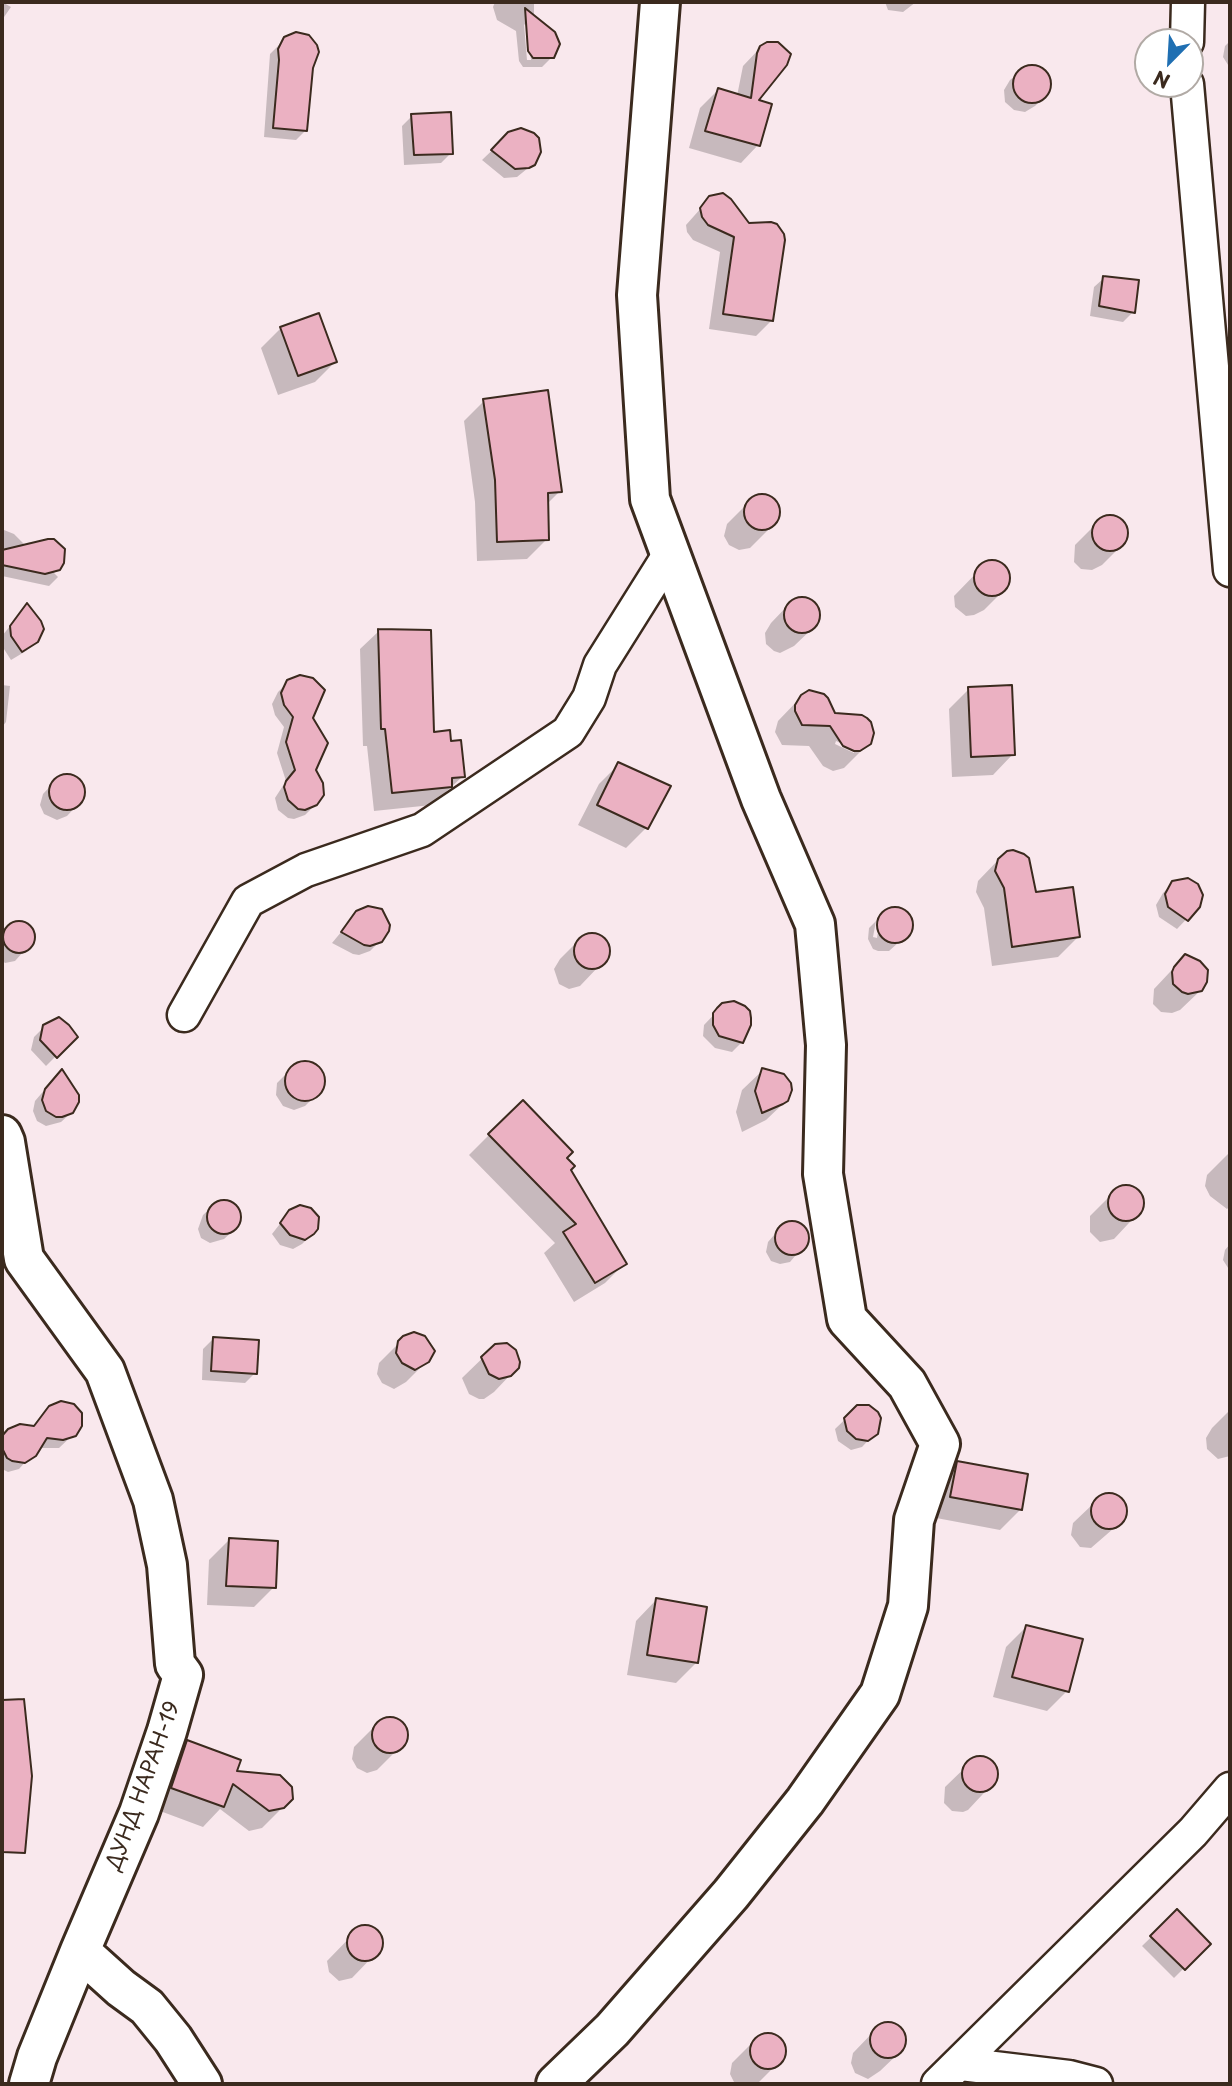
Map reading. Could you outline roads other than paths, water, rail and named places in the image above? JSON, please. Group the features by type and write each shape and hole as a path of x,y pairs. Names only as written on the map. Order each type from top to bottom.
{"street":[{"path":"556,2084 612,2030 731,1895 805,1801 880,1694 908,1606 914,1520 940,1444 907,1384 847,1319 823,1174 826,1045 815,924 761,799 650,499 637,295 660,2"},
{"path":"1187,28 1188,2"},
{"path":"1187,98 1230,570"},
{"path":"184,1015 248,901 306,870 422,830 568,732 589,698 600,666 669,555"},
{"name":"ДУНД НАРАН-19","path":"2,1135 24,1259 105,1371 153,1500 167,1565 175,1664 183,1675 139,1814 80,1951 37,2057 29,2084"},
{"path":"949,2074 1193,1832 1230,1789"},
{"path":"80,1951 147,2007 173,2039 202,2084"},
{"path":"949,2074 1069,2077 1096,2084"}]}
